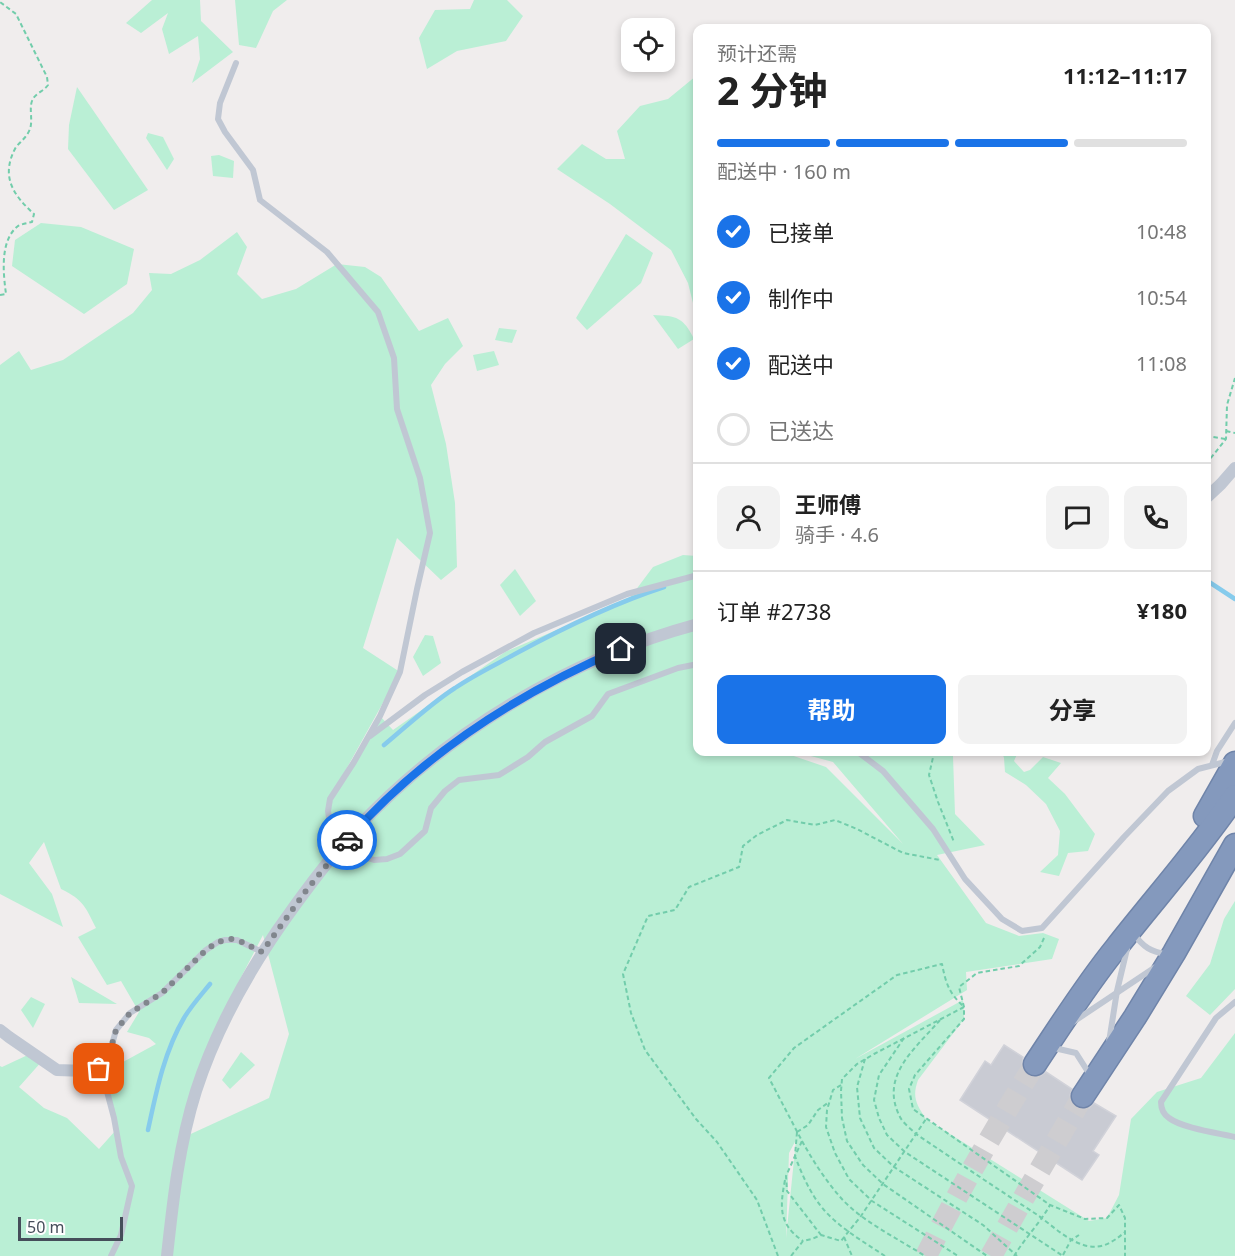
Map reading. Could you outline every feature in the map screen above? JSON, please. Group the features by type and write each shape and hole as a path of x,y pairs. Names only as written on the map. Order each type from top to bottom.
{"highway":[{"path":"1132,928 1185,850 1235,761"},
{"path":"1045,1049 1090,983 1200,845 1235,796"},
{"path":"1173,954 1235,845"},
{"path":"1094,1080 1173,954 1235,862"}],"street":[{"path":"1211,493 1235,468"},
{"path":"167,1256 172,1204 180,1158 194,1098 208,1058 223,1024 262,952 341,846 381,804 418,771 458,740 506,708 594,661 657,636 693,625"},
{"path":"0,1030 57,1070 86,1071 106,1066"}],"lane":[{"path":"236,63 220,103 218,119 253,170 260,200 327,252 378,312 394,358 397,409 420,478 430,533 400,672 380,716 330,800 328,811 330,824 341,846 352,853 374,860 387,859 400,854 425,831 431,808 445,791 459,780 499,775 528,757 545,742 592,716 608,694 678,668 693,665"},
{"path":"367,738 425,695 534,633 627,594 693,577"},
{"path":"1212,765 1217,751 1235,723"},
{"path":"863,756 883,771 933,829 965,879 1002,919 1022,931 1042,928 1168,791 1198,769 1235,761"},
{"path":"1132,928 1146,948 1153,952 1173,954"},
{"path":"1094,1080 1132,928"},
{"path":"111,1256 122,1235 132,1186 121,1157 105,1084 106,1066 116,1030 130,1013 162,993 206,950 218,942 231,939 262,952"},
{"path":"1045,1049 1117,991 1173,954"},
{"path":"1235,1002 1216,1018 1161,1101 1161,1110 1168,1118 1188,1126 1235,1137"},
{"path":"1045,1049 1076,1053 1094,1080"}],"path":[{"path":"0,295 6,294 1,252 6,237 17,226 32,222 34,214 13,193 6,177 7,165 15,148 31,128 32,101 48,85 47,77 16,14 0,2 1,0"},
{"path":"1211,458 1226,439 1227,405 1235,378"},
{"path":"1226,431 1235,433"},
{"path":"1211,437 1226,439"},
{"path":"933,756 929,775 956,847"},
{"path":"778,1256 757,1200 717,1142 696,1119 645,1050 632,1013 623,974 648,916 675,910 689,887 739,867 742,846 757,835 787,820 815,825 835,820 903,853 955,863"},
{"path":"1042,928 1046,933 1040,948 1020,966 977,973 959,987 964,1007 964,1019 915,1075 909,1089 913,1109 1050,1205 1085,1219 1107,1218 1119,1205 1125,1218 1125,1256"},
{"path":"925,1256 861,1216 842,1199 817,1166 769,1078 794,1048 897,975 942,964 946,983 954,997 964,1007"},
{"path":"964,1007 857,1064 842,1079 842,1118 847,1141 862,1165 883,1184 987,1256"},
{"path":"941,1019 897,1072 892,1092 900,1118 916,1134 1071,1240 1087,1246 1100,1247 1112,1243 1125,1232"},
{"path":"904,1038 879,1076 874,1100 887,1135 905,1152 1063,1256 1071,1240 1079,1235"},
{"path":"865,1059 857,1087 860,1118 874,1148 894,1167 983,1225 1015,1256 1050,1205"},
{"path":"842,1085 833,1090 827,1110 826,1127 835,1153 849,1179 872,1200 958,1256"},
{"path":"797,1132 808,1125 818,1110 829,1102"},
{"path":"786,1176 787,1191 821,1235 841,1241 861,1216 926,1119"},
{"path":"797,1132 795,1156 805,1180 824,1210 848,1232 885,1256"},
{"path":"802,1141 786,1176 781,1201 784,1220 792,1233 802,1240 813,1239 821,1235"},
{"path":"844,1238 852,1256"},
{"path":"791,1256 802,1240"}],"green space":[{"path":"152,0 200,0 201,21 233,52 192,83 200,59 198,36 169,54 162,29 168,13 141,33 126,23"},
{"path":"235,0 287,0 273,11 256,48 239,45"},
{"path":"474,0 507,0 523,16 506,41 457,51 427,69 419,38 435,10 470,9"},
{"path":"693,78 693,303 688,283 671,250 610,204 557,169 582,144 606,159 625,159 617,131 640,106 668,99"},
{"path":"77,87 148,190 114,210 68,149 69,125"},
{"path":"148,133 163,137 174,159 167,170 146,138"},
{"path":"219,155 234,161 233,178 213,176 211,156"},
{"path":"41,223 81,227 134,249 127,284 84,314 12,266 15,240"},
{"path":"237,232 247,247 237,274 262,299 296,289 337,264 365,267 381,277 419,331 448,318 463,346 445,364 431,385 446,444 455,503 457,567 441,580 397,538 363,648 400,672 343,775 380,716 393,730 505,652 629,599 653,567 683,555 693,556 693,756 794,756 826,767 903,844 833,762 811,756 953,756 955,814 985,845 937,855 986,923 1019,936 1043,933 1059,939 1052,959 966,972 967,990 855,1059 963,1000 964,1019 918,1080 915,1096 920,1109 926,1119 1089,1221 1107,1218 1119,1195 1131,1119 1157,1092 1201,1078 1235,1033 1235,1256 0,1256 0,1066 32,1053 43,1060 19,1087 44,1108 67,1118 99,1149 116,1130 106,1067 123,1062 156,1044 149,1038 127,1032 139,1012 121,981 107,985 78,937 96,928 83,905 61,889 44,842 29,863 52,894 63,927 0,894 0,365 19,351 31,370 63,360 133,313 152,290 149,273 171,274 200,260","holes":["263,935 289,1034 269,1098 182,1138 222,1014","796,1140 786,1238 789,1153"]},
{"path":"626,234 653,253 641,283 587,330 576,318"},
{"path":"653,315 674,317 686,326 693,340 678,349"},
{"path":"499,328 517,330 512,343 495,340"},
{"path":"494,351 499,365 477,371 473,355"},
{"path":"515,569 536,601 520,616 500,585"},
{"path":"425,635 433,636 441,663 423,676 413,657"},
{"path":"1003,756 1016,756 1014,761 1024,772 1030,770 1043,757 1061,763 1048,778 1065,794 1095,834 1088,851 1068,853 1059,876 1040,872 1058,855 1060,831 1046,804 1026,785 1005,772"},
{"path":"1235,901 1235,989 1210,1015 1186,996 1210,964 1224,919"},
{"path":"71,977 117,1004 79,1003"},
{"path":"31,997 45,1004 33,1028 21,1010"},
{"path":"241,1052 255,1065 230,1089 222,1080"}],"building":[{"path":"1004,1045 1023,1057 1023,1069 1028,1076 1040,1076 1046,1072 1072,1089 1071,1101 1076,1108 1089,1108 1094,1103 1116,1116 1093,1151 1099,1155 1082,1180 960,1100 985,1061 991,1065"}],"waterway":[{"path":"1211,583 1235,599"},
{"path":"384,745 437,701 477,674 588,617 664,587"},
{"path":"148,1130 171,1045 187,1014 210,984"}],"tunnel":[{"path":"926,1256 978,1159 1035,1064"},
{"path":"991,1256 1083,1096"}],"way so far":[{"path":"99,1069 106,1066 116,1030 130,1013 162,993 206,950 218,942 231,939 262,952 305,892 347,840"}],"route":[{"path":"347,840 368,817 418,771 483,722 569,672 621,649"}]}
